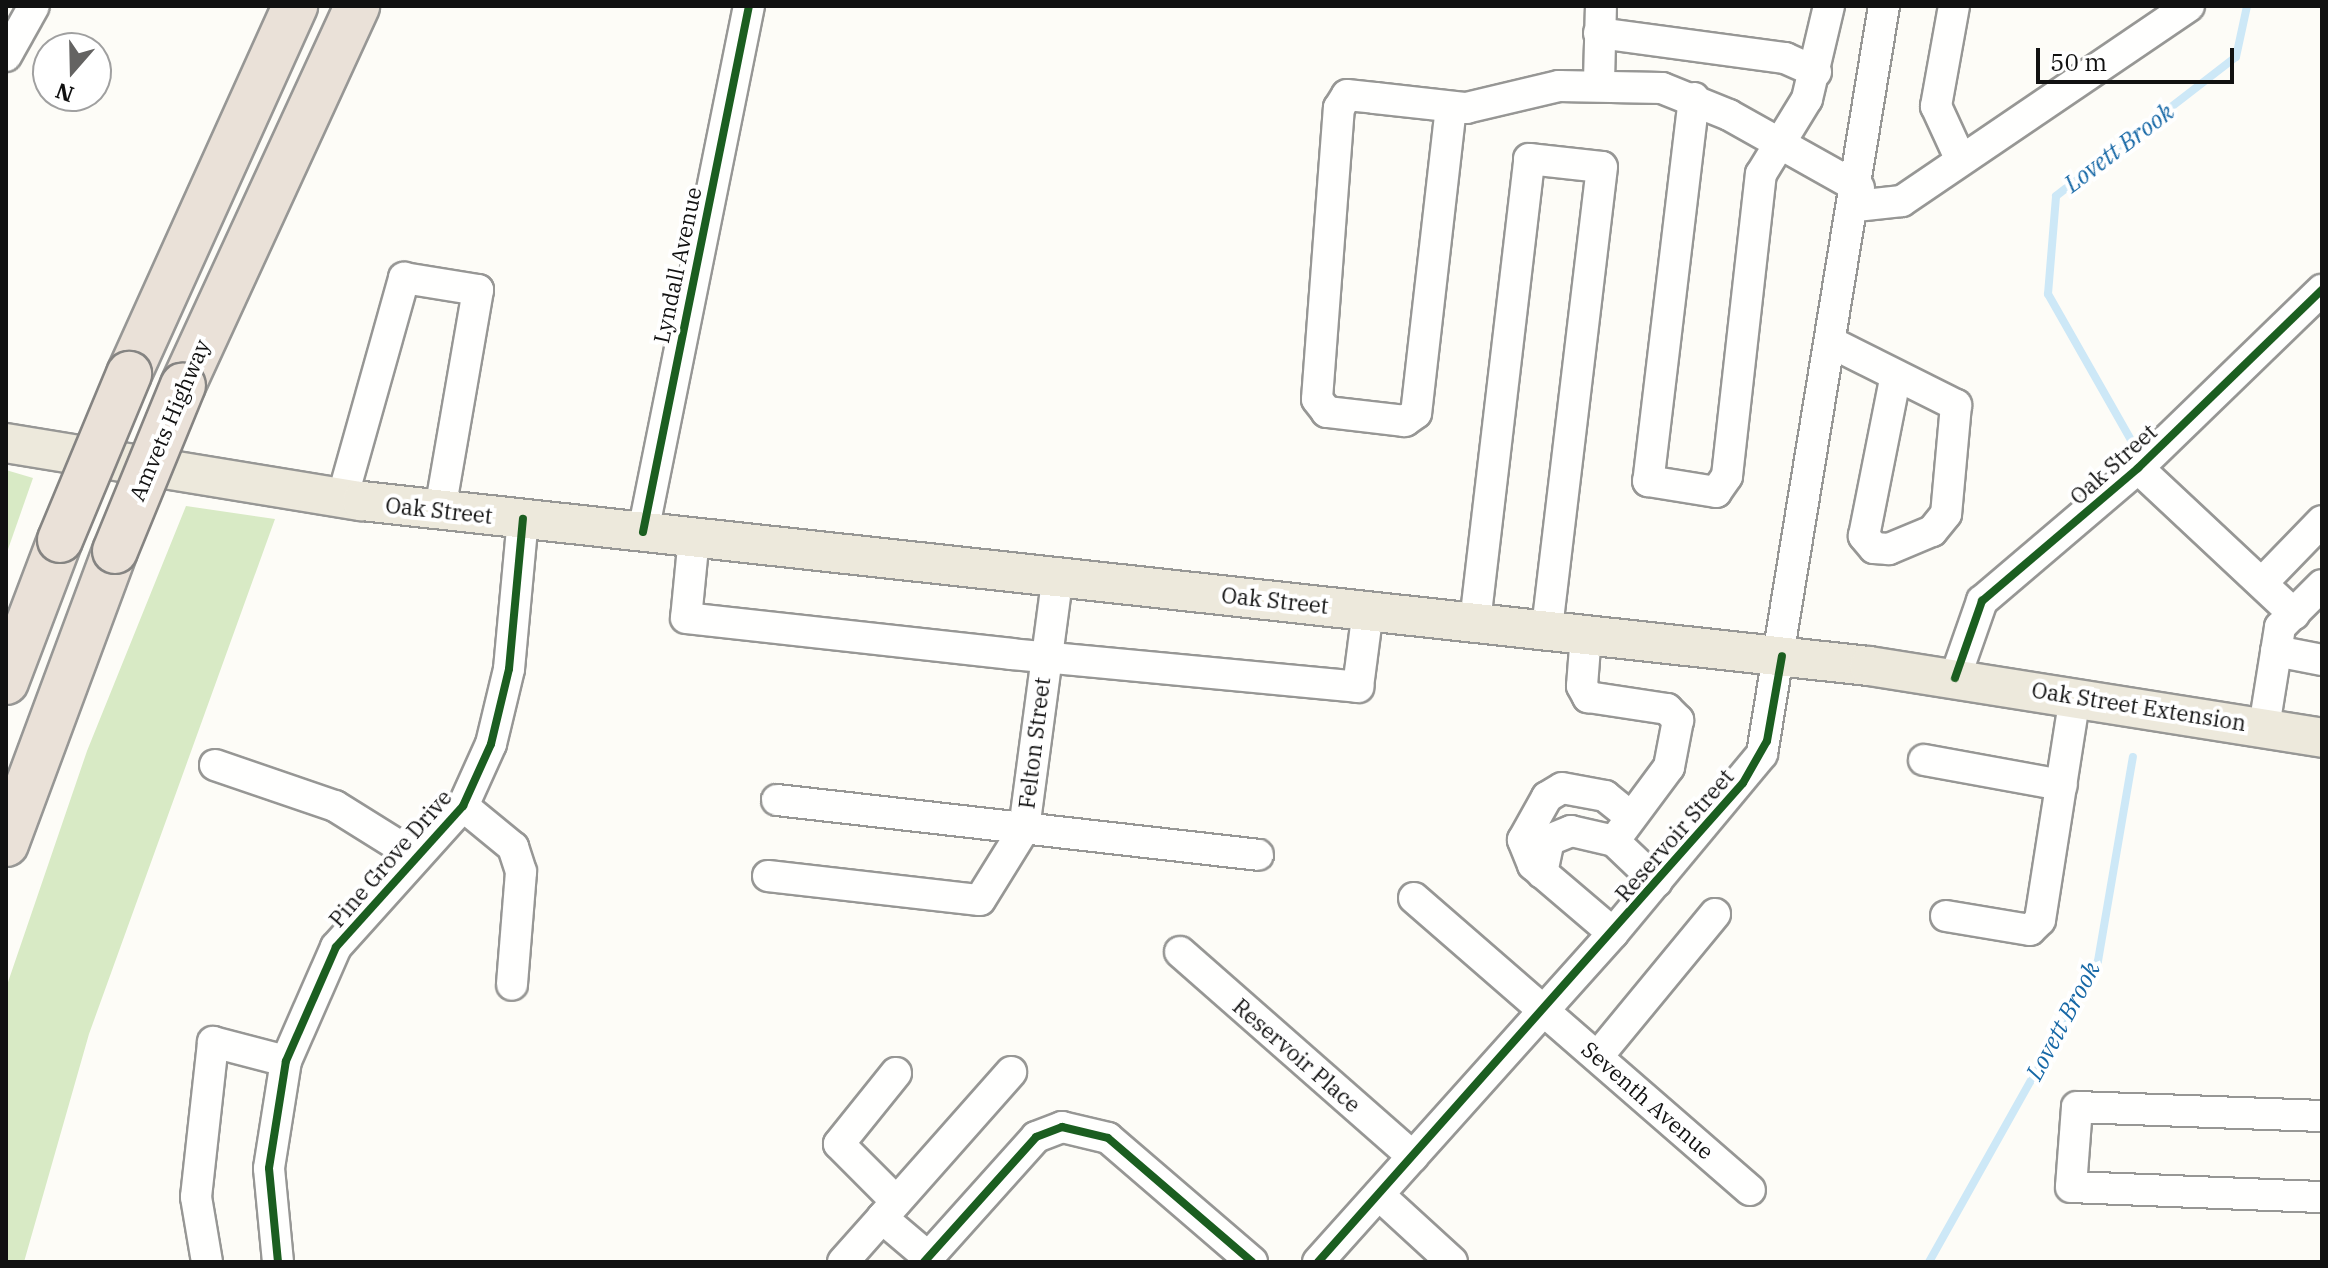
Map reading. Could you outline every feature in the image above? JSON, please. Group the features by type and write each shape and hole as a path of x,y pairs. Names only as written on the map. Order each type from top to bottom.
{"highway":[{"path":"6,682 60,540 129,374 295,6"},
{"name":"Amvets Highway","path":"6,844 115,551 183,385 357,6"}],"main road":[{"name":"Oak Street","path":"6,429 58,447"},
{"name":"Oak Street","path":"6,443 58,447 342,499 1058,575 1955,678"},
{"name":"Oak Street Extension","path":"1955,678 2322,738"}],"street":[{"path":"6,17 12,6"},
{"path":"6,56 34,6"},
{"name":"Lyndall Avenue","path":"643,532 749,6"},
{"path":"1694,98 1648,470 1655,486 1724,489 1761,174 1816,72 1829,6"},
{"name":"Reservoir Street","path":"1318,1262 1613,933 1762,754 1782,656 1858,197 1884,6"},
{"path":"1954,6 1936,106 1959,156"},
{"path":"1451,107 1416,413 1405,421 1327,412 1317,399 1339,108 1347,95 1451,107 1492,106 1599,81 1694,98 1777,142 1858,197 1902,201 1959,156 2189,6"},
{"path":"1599,81 1600,20 1785,58 1816,72"},
{"path":"1475,622 1529,159 1602,167 1547,630"},
{"path":"342,499 404,278 478,290 440,510"},
{"name":"Oak Street","path":"1955,678 1982,601 2138,468 2322,290"},
{"path":"1832,343 1869,357 1895,380 1956,405 1957,425 1946,514 1932,531 1889,549 1874,548 1864,536 1895,380"},
{"path":"2138,468 2294,614"},
{"name":"Pine Grove Drive","path":"278,1262 269,1168 286,1061 336,947 463,806 491,744 509,669 523,519"},
{"path":"2262,583 2322,521"},
{"path":"694,537 686,618 1358,687 1368,610"},
{"name":"Felton Street","path":"768,876 980,900 1024,829 1058,575"},
{"path":"2264,727 2280,627 2322,585"},
{"path":"1542,873 1545,847 1558,832 1622,828 1669,767 1678,720 1667,709 1588,697 1582,686 1586,634"},
{"path":"2276,651 2322,660"},
{"path":"1946,916 2030,930 2040,920 2075,696"},
{"path":"1924,760 2062,785"},
{"path":"215,765 335,806 415,856"},
{"path":"1613,933 1542,873 1523,840 1558,789 1596,792 1657,882"},
{"path":"777,800 1258,855"},
{"path":"463,806 513,847 521,872 512,985"},
{"name":"Seventh Avenue","path":"1414,898 1750,1190"},
{"path":"1598,1056 1715,914"},
{"name":"Reservoir Place","path":"1180,952 1413,1157"},
{"path":"207,1262 196,1197 213,1042 286,1061"},
{"path":"843,1262 1011,1072"},
{"path":"896,1073 839,1144 926,1260 1036,1137 1075,1127 1108,1138 1252,1262"},
{"path":"2322,1116 2077,1107 2071,1187 2322,1197"},
{"path":"1379,1195 1452,1262"}],"green space":[{"path":"6,470 33,478 6,555"},
{"path":"186,506 275,519 89,1034 24,1262 6,1262 6,988 87,751"}],"waterway":[{"name":"Lovett Brook","path":"2131,440 2048,294 2056,196 2236,57 2247,6"},
{"name":"Lovett Brook","path":"1929,1262 2098,961 2133,757"}],"cycle path":[{"path":"643,532 749,6"},
{"path":"1955,678 1982,601 2138,468 2322,290"},
{"path":"278,1262 269,1168 286,1061 336,947 463,806 491,744 509,669 523,519"},
{"path":"1318,1262 1743,783 1767,741 1782,656"},
{"path":"924,1262 1036,1137 1062,1127 1108,1138 1252,1262"}]}
